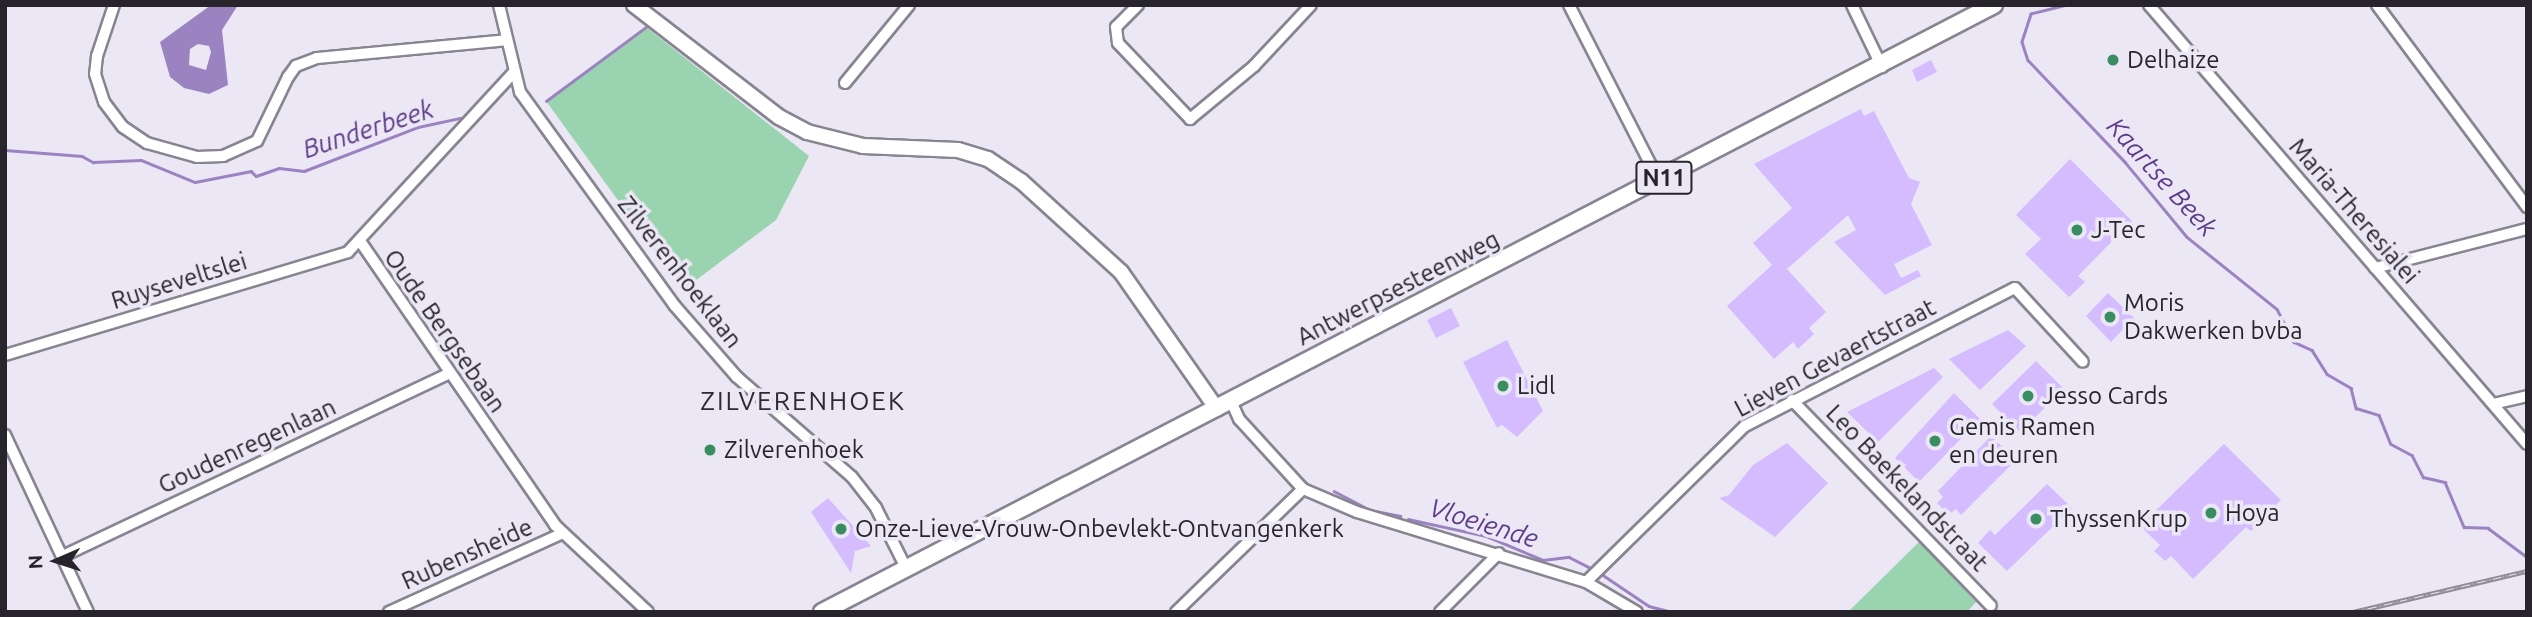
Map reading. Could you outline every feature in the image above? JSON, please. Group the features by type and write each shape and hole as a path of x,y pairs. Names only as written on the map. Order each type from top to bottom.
{"main road":[{"name":"Antwerpsesteenweg","path":"822,612 1882,67 1994,5"}],"street":[{"path":"114,5 97,56 104,102 123,127 147,144 197,157 223,156 257,141 296,66 317,58 506,40 499,5"},
{"path":"634,5 779,117 807,132 863,146 958,150 988,159 1021,181 1121,272 1224,405 1303,489 1357,512 1499,553 1586,582 1637,612"},
{"path":"845,83 909,5"},
{"path":"1138,5 1116,27 1118,43 1190,119 1254,66 1311,5"},
{"path":"1569,5 1660,181"},
{"path":"1852,5 1882,67"},
{"name":"Maria-Theresialei","path":"2149,5 2527,444"},
{"path":"2377,5 2527,207"},
{"name":"Zilverenhoeklaan","path":"506,40 513,74 524,98 706,346 852,477 876,508 906,569"},
{"name":"Oude Bergsebaan","path":"513,74 360,241 449,374 563,533 648,612"},
{"path":"2375,268 2527,229"},
{"name":"Ruyseveltslei","path":"5,355 348,252 360,241"},
{"name":"Lieven Gevaertstraat","path":"1586,582 1745,426 2015,288 2083,362"},
{"name":"Goudenregenlaan","path":"63,556 449,374"},
{"path":"2493,404 2527,396"},
{"name":"Leo Baekelandstraat","path":"1792,400 1992,606"},
{"path":"5,435 88,612"},
{"path":"1176,612 1303,489"},
{"name":"Rubensheide","path":"389,612 563,533"},
{"path":"1440,612 1499,553"}],"green space":[{"path":"646,27 809,156 776,220 683,290 546,101"},
{"path":"1920,541 1976,602 1967,612 1848,612"}],"shaded area":[{"path":"211,5 238,5 222,30 228,85 209,94 184,88 170,77 160,42","holes":["198,44 209,46 211,52 206,70 189,65 190,49"]}],"building":[{"path":"1931,60 1937,72 1917,82 1912,70"},
{"path":"1861,109 1864,116 1874,111 1909,178 1920,182 1911,204 1932,245 1894,264 1901,278 1918,270 1921,276 1885,295 1834,242 1856,230 1848,215 1787,269 1826,312 1809,328 1814,334 1798,349 1793,342 1774,359 1727,306 1772,265 1753,243 1792,208 1754,164"},
{"name":"J-Tec","path":"2070,159 2132,221 2078,276 2085,282 2069,297 2025,254 2041,239 2016,215"},
{"name":"Moris Dakwerken bvba","path":"2108,293 2134,318 2111,342 2086,316"},
{"path":"1451,308 1460,326 1436,338 1427,320"},
{"path":"2008,330 2026,346 1980,390 1949,359"},
{"name":"Lidl","path":"1507,340 1543,411 1517,437 1502,425 1497,428 1463,362"},
{"name":"Jesso Cards","path":"2036,361 2064,389 2020,432 1992,404"},
{"path":"1934,368 1943,377 1878,442 1847,412"},
{"name":"Gemis Ramen en deuren","path":"1954,393 1980,419 1919,482 1895,458"},
{"path":"1991,436 2016,460 1961,515 1956,509 1949,515 1937,503 1943,497 1938,491"},
{"path":"1787,443 1828,483 1775,537 1719,498 1729,495 1753,465"},
{"name":"Hoya","path":"2224,444 2281,500 2251,531 2246,527 2193,579 2171,556 2165,561 2154,551 2160,545 2140,526"},
{"name":"ThyssenKrup","path":"2047,484 2072,508 2007,571 1978,543 1990,530 1995,535"},
{"name":"Onze-Lieve-Vrouw-Onbevlekt-Ontvangenkerk","path":"828,498 871,546 855,551 851,573 811,512"}],"waterway":[{"name":"Kaartse Beek","path":"2067,5 2031,14 2022,42 2028,60 2125,162 2187,237 2277,309 2294,342 2312,350 2327,374 2351,388 2356,408 2379,415 2391,444 2412,455 2423,477 2445,482 2464,527 2488,528 2527,557"},
{"name":"Bunderbeek","path":"546,101 646,27"},
{"name":"Bunderbeek","path":"5,150 82,156 93,162 141,160 195,182 251,171 256,176 279,168 304,171 418,127 460,118"},
{"name":"Vloeiende","path":"1334,491 1370,510 1400,516"},
{"name":"Vloeiende","path":"1408,519 1486,536 1543,560 1569,557 1589,567"},
{"name":"Vloeiende","path":"1603,575 1649,606 1671,612"}],"railway":[{"path":"2353,612 2527,571"}],"place":[{"name":"Delhaize","path":"2113,60"},
{"name":"J-Tec","path":"2077,230"},
{"name":"Moris Dakwerken bvba","path":"2110,317"},
{"name":"Lidl","path":"1503,386"},
{"name":"Jesso Cards","path":"2028,396"},
{"name":"Gemis Ramen en deuren","path":"1935,441"},
{"name":"Zilverenhoek","path":"710,450"},
{"name":"Hoya","path":"2211,513"},
{"name":"ThyssenKrup","path":"2036,519"},
{"name":"Onze-Lieve-Vrouw-Onbevlekt-Ontvangenkerk","path":"841,529"}],"district":[{"name":"ZILVERENHOEK","path":"803,401"}]}
